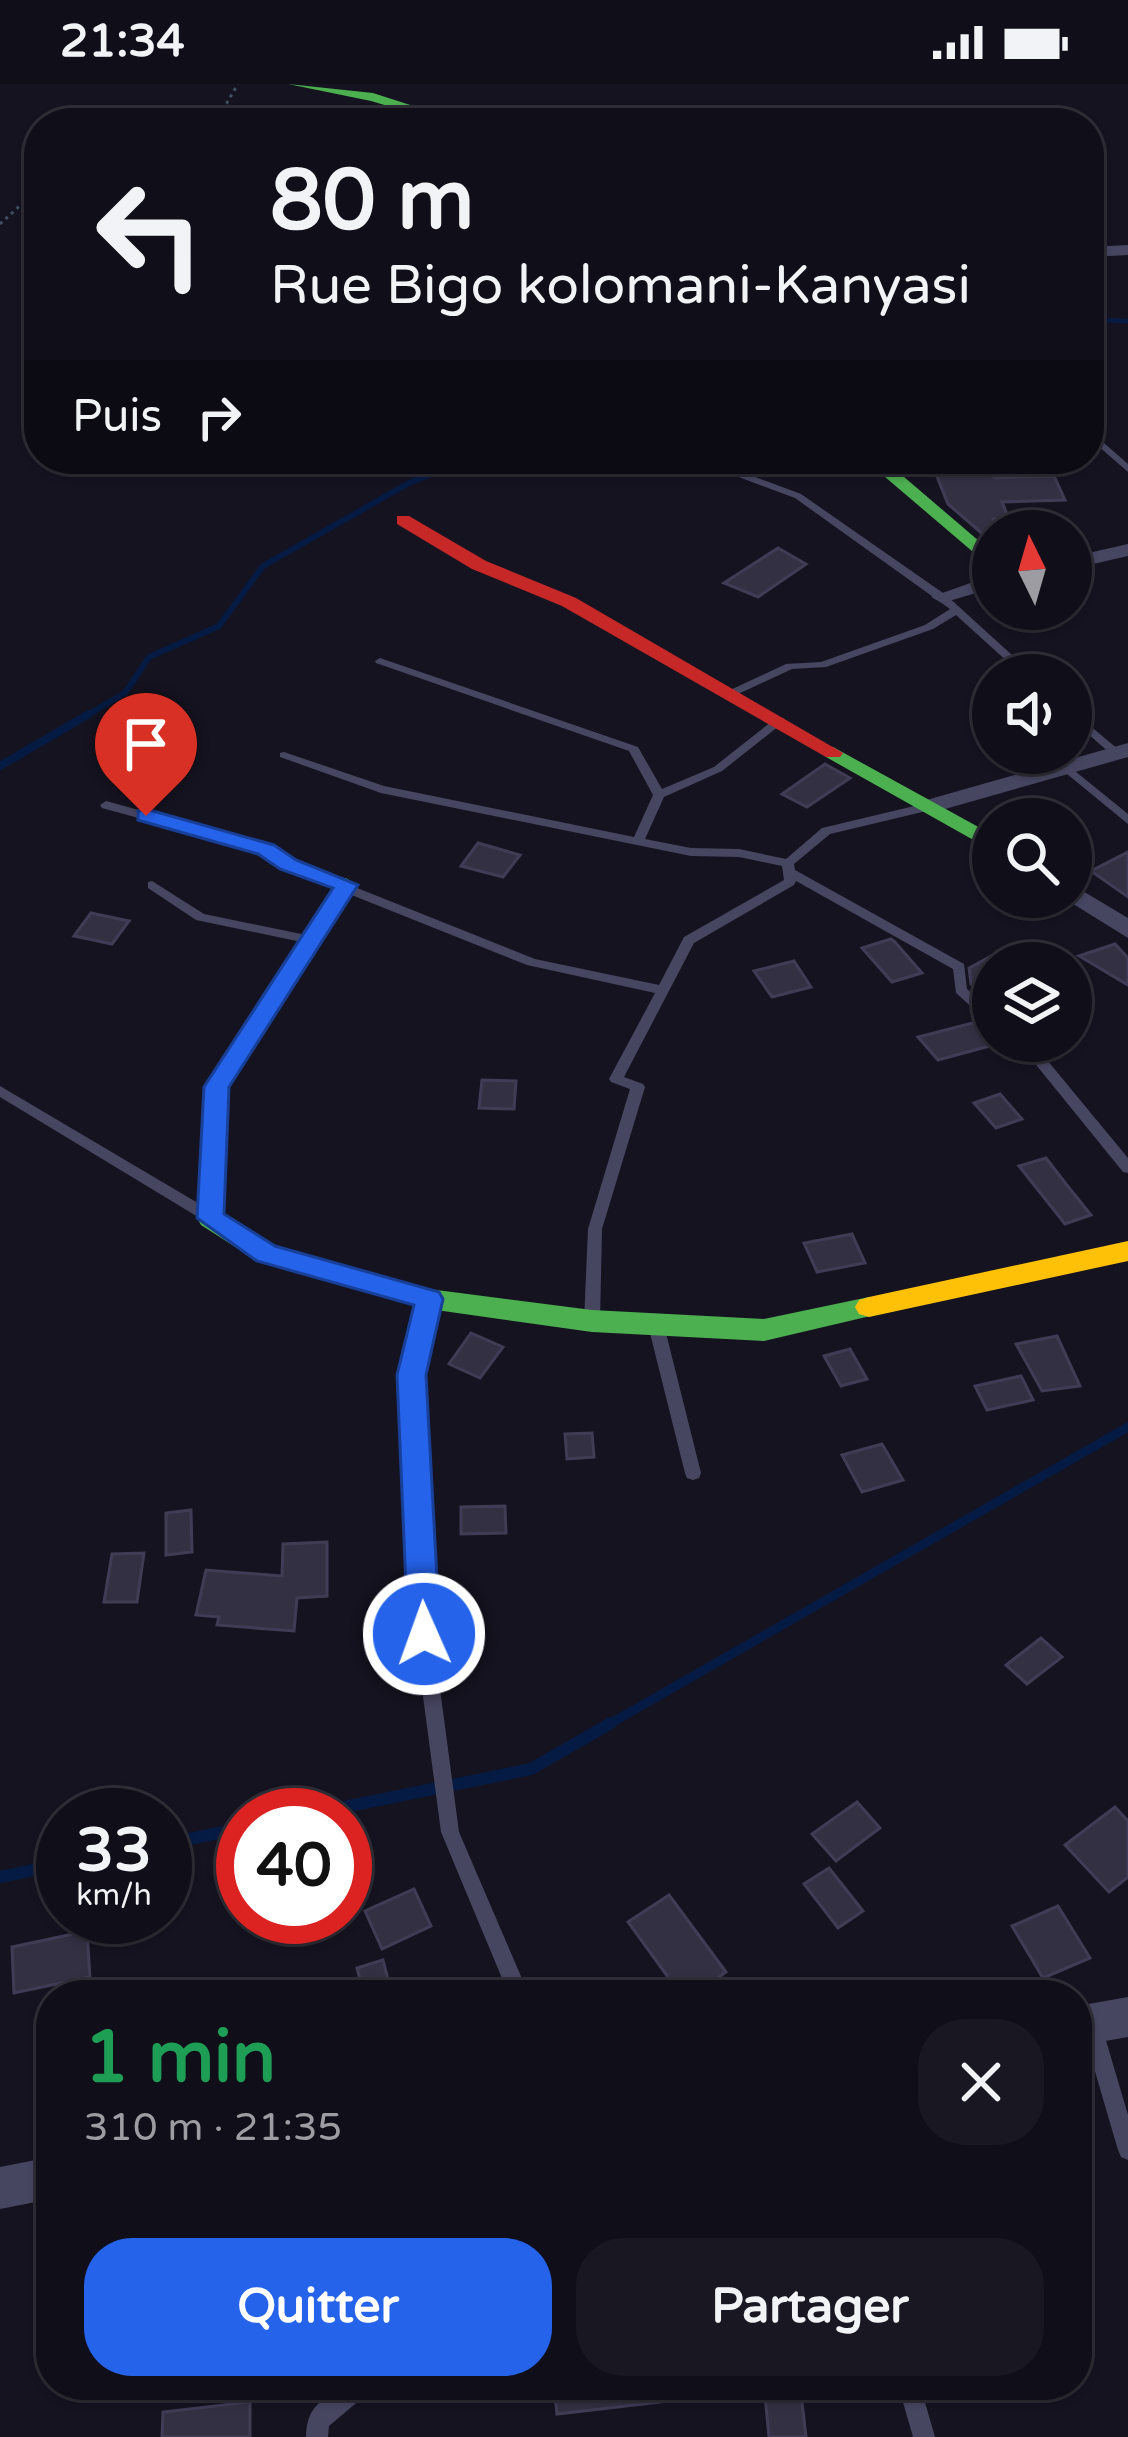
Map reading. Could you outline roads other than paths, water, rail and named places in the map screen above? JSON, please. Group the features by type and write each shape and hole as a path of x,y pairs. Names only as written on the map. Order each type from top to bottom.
{"street":[{"path":"293,84 409,108"},
{"path":"896,474 972,546"},
{"path":"404,520 479,565 569,602 972,831"},
{"path":"1092,558 1128,550"},
{"path":"949,604 972,592"},
{"path":"1092,759 1122,751"},
{"path":"931,806 1041,774"},
{"path":"346,885 216,1087 210,1218 266,1254 429,1299 592,1321 764,1330 1128,1251"},
{"path":"1092,906 1128,930"},
{"path":"424,1634 412,1375 429,1299"},
{"path":"0,2188 36,2181"}],"lane":[{"path":"1104,447 1128,469"},
{"path":"738,474 798,496 949,604 1005,654"},
{"path":"732,693 790,666 822,665 929,627 949,604"},
{"path":"380,661 634,749 659,795"},
{"path":"638,841 659,795 718,770 779,720"},
{"path":"1092,729 1122,751"},
{"path":"284,755 381,789 789,867 959,967 961,990 972,1000"},
{"path":"1073,774 1128,820"},
{"path":"106,805 266,849 288,865 532,962 663,989"},
{"path":"592,1321 595,1229 638,1087 616,1079 689,940 790,882 789,867 826,831 931,806"},
{"path":"152,884 200,916 311,940"},
{"path":"1041,1062 1128,1168"},
{"path":"0,1091 210,1218"},
{"path":"656,1324 693,1473"},
{"path":"424,1634 450,1832 512,1980"},
{"path":"1099,2022 1128,2150"},
{"path":"317,2437 318,2420 342,2400"},
{"path":"913,2400 924,2437"}],"waterway":[{"path":"1104,320 1128,321"},
{"path":"84,717 125,693 149,657 219,626 263,566 431,474"},
{"path":"0,766 89,714"},
{"path":"606,1726 1128,1427"},
{"path":"372,1801 531,1769 611,1723"},
{"path":"192,1838 216,1834"},
{"path":"0,1877 36,1870"}]}
